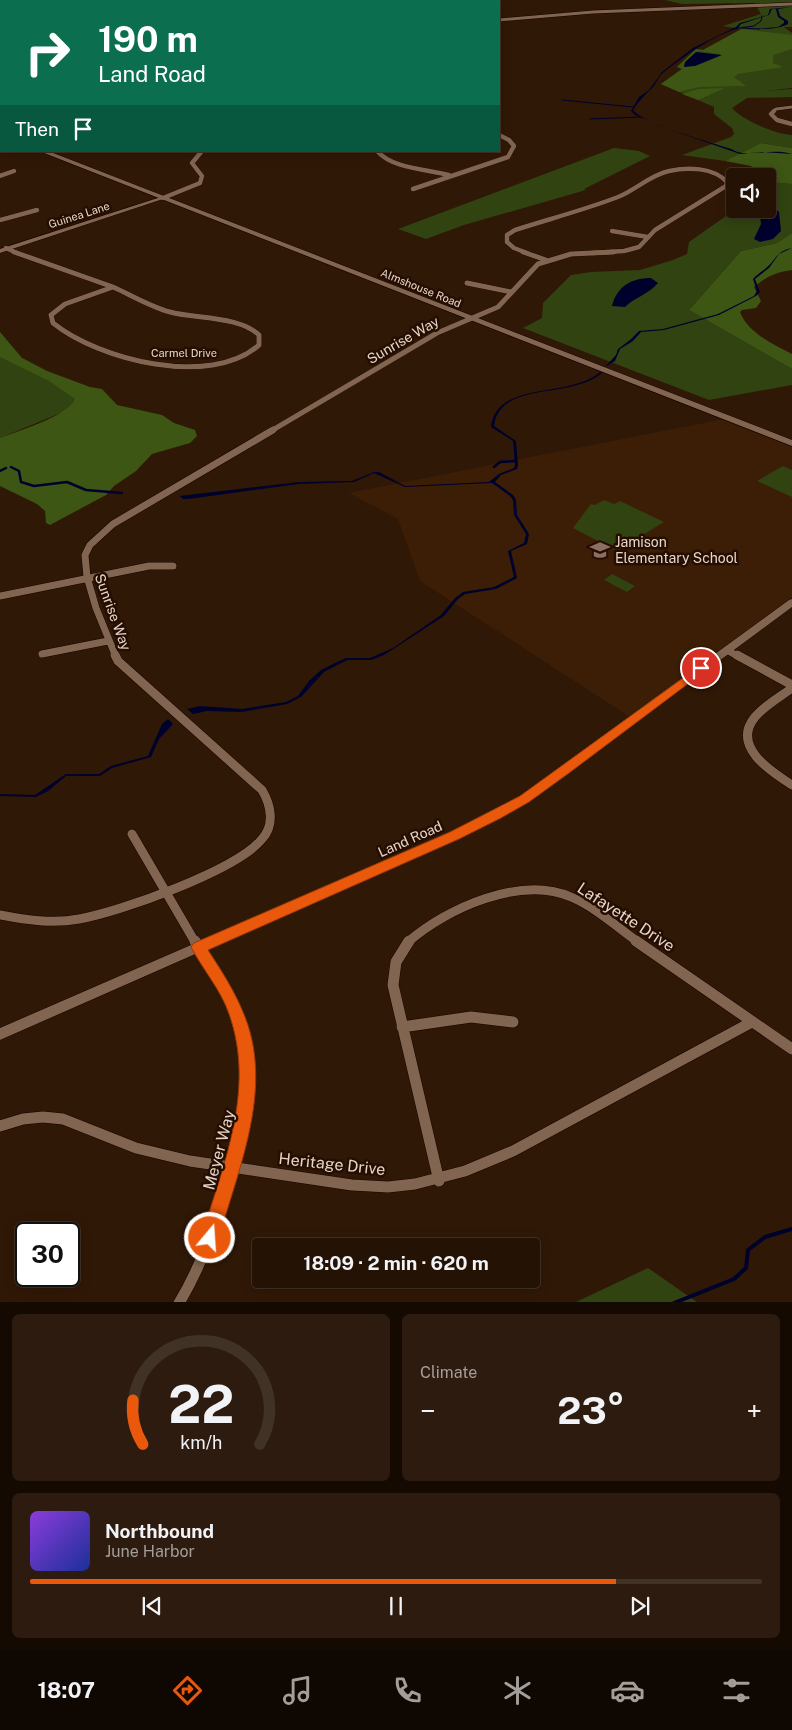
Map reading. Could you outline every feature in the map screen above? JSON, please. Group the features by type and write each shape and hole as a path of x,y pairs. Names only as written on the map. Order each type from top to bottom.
{"main road":[{"name":"Almshouse Road","path":"45,152 468,319 792,443"}],"street":[{"path":"500,20 587,12 792,4"},
{"path":"792,107 778,108 771,114 777,120 792,124"},
{"path":"413,189 449,176 494,164 508,157 513,152 514,146 509,140 500,136"},
{"path":"163,198 194,187 202,181 202,176 192,163 201,152"},
{"path":"378,152 380,156 390,162 428,169 449,176"},
{"name":"Sunrise Way","path":"0,915 46,922 82,918 116,910 233,862 250,852 269,828 271,809 262,790 123,668 108,641 84,569 86,553 93,541 108,528 438,333 498,307 505,302 511,292 535,266 546,260 571,254 630,250 643,244 655,230 726,186 725,180 715,174 699,170 669,171 617,198 515,230 507,235 507,242 512,247 546,260"},
{"path":"0,176 14,171"},
{"name":"Guinea Lane","path":"3,250 163,198"},
{"path":"0,220 37,210"},
{"path":"612,232 648,237"},
{"name":"Carmel Drive","path":"3,250 86,275 113,287 169,312 232,321 248,326 259,335 259,346 242,358 219,364 153,364 115,356 52,323 51,315 60,306 113,287"},
{"path":"467,283 511,292"},
{"path":"0,596 149,566 174,566"},
{"name":"Land Road","path":"0,1034 455,836 524,799 792,602"},
{"path":"42,654 108,641"},
{"path":"726,650 792,686 755,717 748,732 751,750 759,761 771,773 792,785"},
{"name":"Meyer Way","path":"132,834 164,891 223,986 237,1014 247,1056 247,1102 232,1168 207,1248 178,1302"},
{"name":"Lafayette Drive","path":"439,1181 402,1027 393,976 395,963 407,943 426,927 495,895 521,889 537,888 552,890 578,900 792,1049"},
{"path":"402,1027 480,1015 495,1016 512,1022"},
{"name":"Heritage Drive","path":"0,1126 31,1117 56,1117 83,1124 154,1153 232,1168 354,1186 387,1187 439,1181 512,1152 752,1022"}],"shaded area":[{"name":"Jamison Elementary School","path":"729,418 792,443 792,603 633,719 420,581 398,519 349,493"}],"green space":[{"path":"665,0 792,0 792,27 784,27 792,33 792,88 765,91 792,89 792,97 747,98 732,108 743,117 760,126 792,135 792,148 761,143 725,161 682,155 731,137 734,134 732,128 714,114 714,107 661,84 682,69 677,67 696,49 703,50 741,29 723,26 761,14 754,3 682,4"},
{"path":"742,29 792,35 792,49 773,55 773,63 783,67 738,74 734,77 746,86 699,87 679,92 661,84 682,69 677,67 696,49 703,50","holes":["698,51 721,54 695,66 683,66"]},
{"path":"725,88 698,100 682,94 698,89"},
{"path":"761,143 792,148 792,184 776,183 776,168 753,168 725,161"},
{"path":"614,148 639,151 650,156 584,189 586,190 464,225 426,239 398,229"},
{"path":"776,183 792,184 792,233 777,243 741,251 689,310 792,369 792,385 709,400 523,328 542,318 543,303 571,275 591,272 640,270 687,254 689,242 726,216 726,218 776,218"},
{"path":"792,233 792,270 771,276 754,287 761,301 756,308 740,312 755,332 792,354 792,369 689,310 741,251 777,243"},
{"path":"0,332 22,358 47,371 90,387 102,389 117,405 162,415 174,423 195,430 197,436 190,443 152,454 136,471 114,486 106,495 50,525 46,523 45,511 37,504 0,486 0,438 53,417 71,405 75,399 49,381 0,357"},
{"path":"0,346 97,398 0,438"},
{"path":"783,466 792,470 792,497 757,481"},
{"path":"604,500 614,504 620,501 664,522 617,551 573,528 591,504 595,505"},
{"path":"612,574 635,586 627,592 604,580"},
{"path":"648,1268 697,1302 576,1302"}],"water":[{"path":"791,7 778,9 780,16 788,21 788,24 784,26 769,29 757,29 778,27 784,23 778,17 776,9 772,9 769,15 741,24 738,28 690,53 662,74 633,110 649,121 635,115 631,111 639,97 649,90 662,72 693,48 736,27 740,23 768,15 770,9"},
{"path":"696,52 722,55 695,66 684,67 685,62"},
{"path":"665,127 739,152 749,153 740,154 677,132"},
{"path":"776,209 779,212 781,231 773,239 760,242 754,239 761,224 760,218 776,218"},
{"path":"779,254 769,268 755,279 760,292 756,296 719,315 664,330 641,332 633,341 620,349 615,361 605,367 616,355 618,349 639,331 663,329 718,314 754,296 757,291 753,279"},
{"path":"644,278 651,278 658,283 650,290 625,307 612,306 614,299 626,284"},
{"path":"600,372 602,373 589,381 573,386 523,396 509,402 499,412 494,426 516,441 518,465 517,469 501,475 495,482 513,495 516,500 517,515 529,534 527,544 511,551 517,578 496,589 465,594 458,599 444,616 384,655 371,660 347,660 324,672 301,697 287,704 242,712 207,711 193,714 187,709 200,706 242,709 286,702 298,696 309,681 321,670 346,658 370,658 393,648 441,615 455,598 463,592 494,587 514,577 508,551 524,543 526,534 514,515 513,500 492,483 405,487 374,473 354,482 299,484 188,499 183,499 180,496 299,482 352,481 374,472 379,472 405,486 489,482 499,474 514,468 515,465 513,441 491,427 496,412 506,402 520,396 587,380"},
{"path":"168,719 173,724 159,739 151,757 112,768 100,776 66,776 48,791 36,797 0,796 0,794 35,795 66,774 99,774 111,766 148,756 162,724"}],"waterway":[{"path":"732,29 754,26 761,21 762,16"},
{"path":"742,28 760,29"},
{"path":"562,100 633,107"},
{"path":"590,119 641,117"},
{"path":"494,467 500,462 516,461"},
{"path":"11,467 19,471 21,482 34,486 67,482 86,490 122,493"},
{"path":"0,471 6,468"},
{"path":"676,1302 734,1279 746,1268 748,1250 765,1237 792,1229"}],"place":[{"name":"Jamison Elementary School","path":"600,550"}],"route":[{"path":"210,1238 242,1134 247,1102 247,1056 237,1014 223,986 199,947 455,836 496,815 524,799 565,770 701,668"}]}
